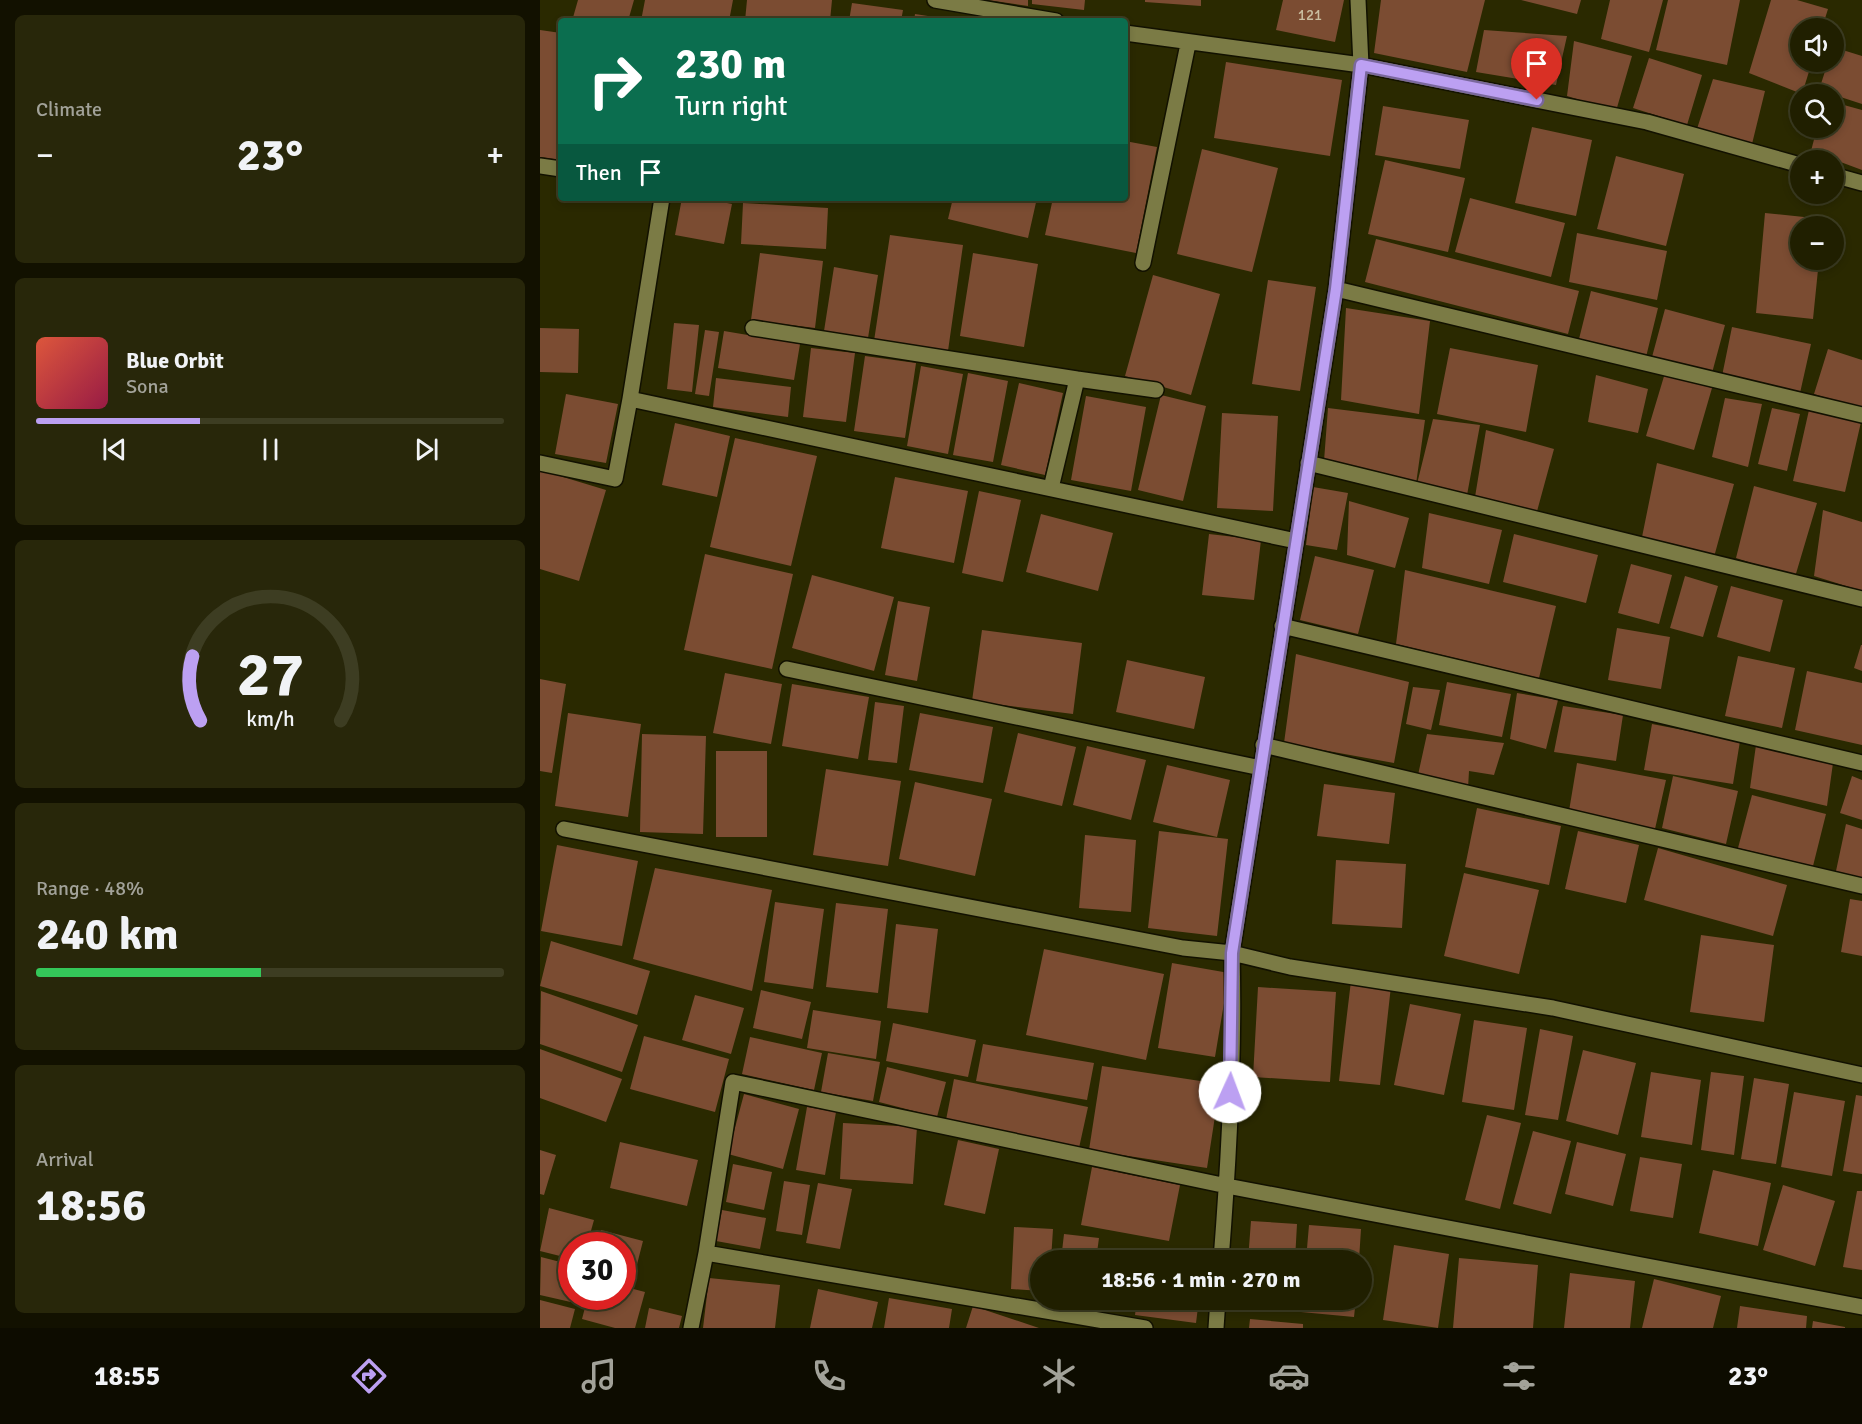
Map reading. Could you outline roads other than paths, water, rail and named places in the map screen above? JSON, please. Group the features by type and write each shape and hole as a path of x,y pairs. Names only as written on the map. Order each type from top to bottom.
{"street":[{"path":"935,0 1039,18"},
{"path":"1222,1250 1227,1186 1233,998 1232,953 1336,289 1361,65 1358,0"},
{"path":"1128,34 1188,44 1361,65 1647,122 1790,162"},
{"path":"1143,263 1188,44"},
{"path":"540,166 558,169"},
{"path":"1844,178 1862,183"},
{"path":"540,463 615,479 662,201"},
{"path":"1336,289 1862,415"},
{"path":"753,327 1156,390"},
{"path":"1051,488 1077,379"},
{"path":"630,399 1296,541"},
{"path":"1308,463 1862,599"},
{"path":"1282,626 1862,763"},
{"path":"787,669 1261,768"},
{"path":"1263,744 1862,886"},
{"path":"564,829 1183,948 1232,953 1290,967 1553,1008 1862,1075"},
{"path":"690,1328 706,1253 733,1082 1227,1186 1862,1307"},
{"path":"706,1253 1145,1328"},
{"path":"1216,1328 1217,1310"}]}
